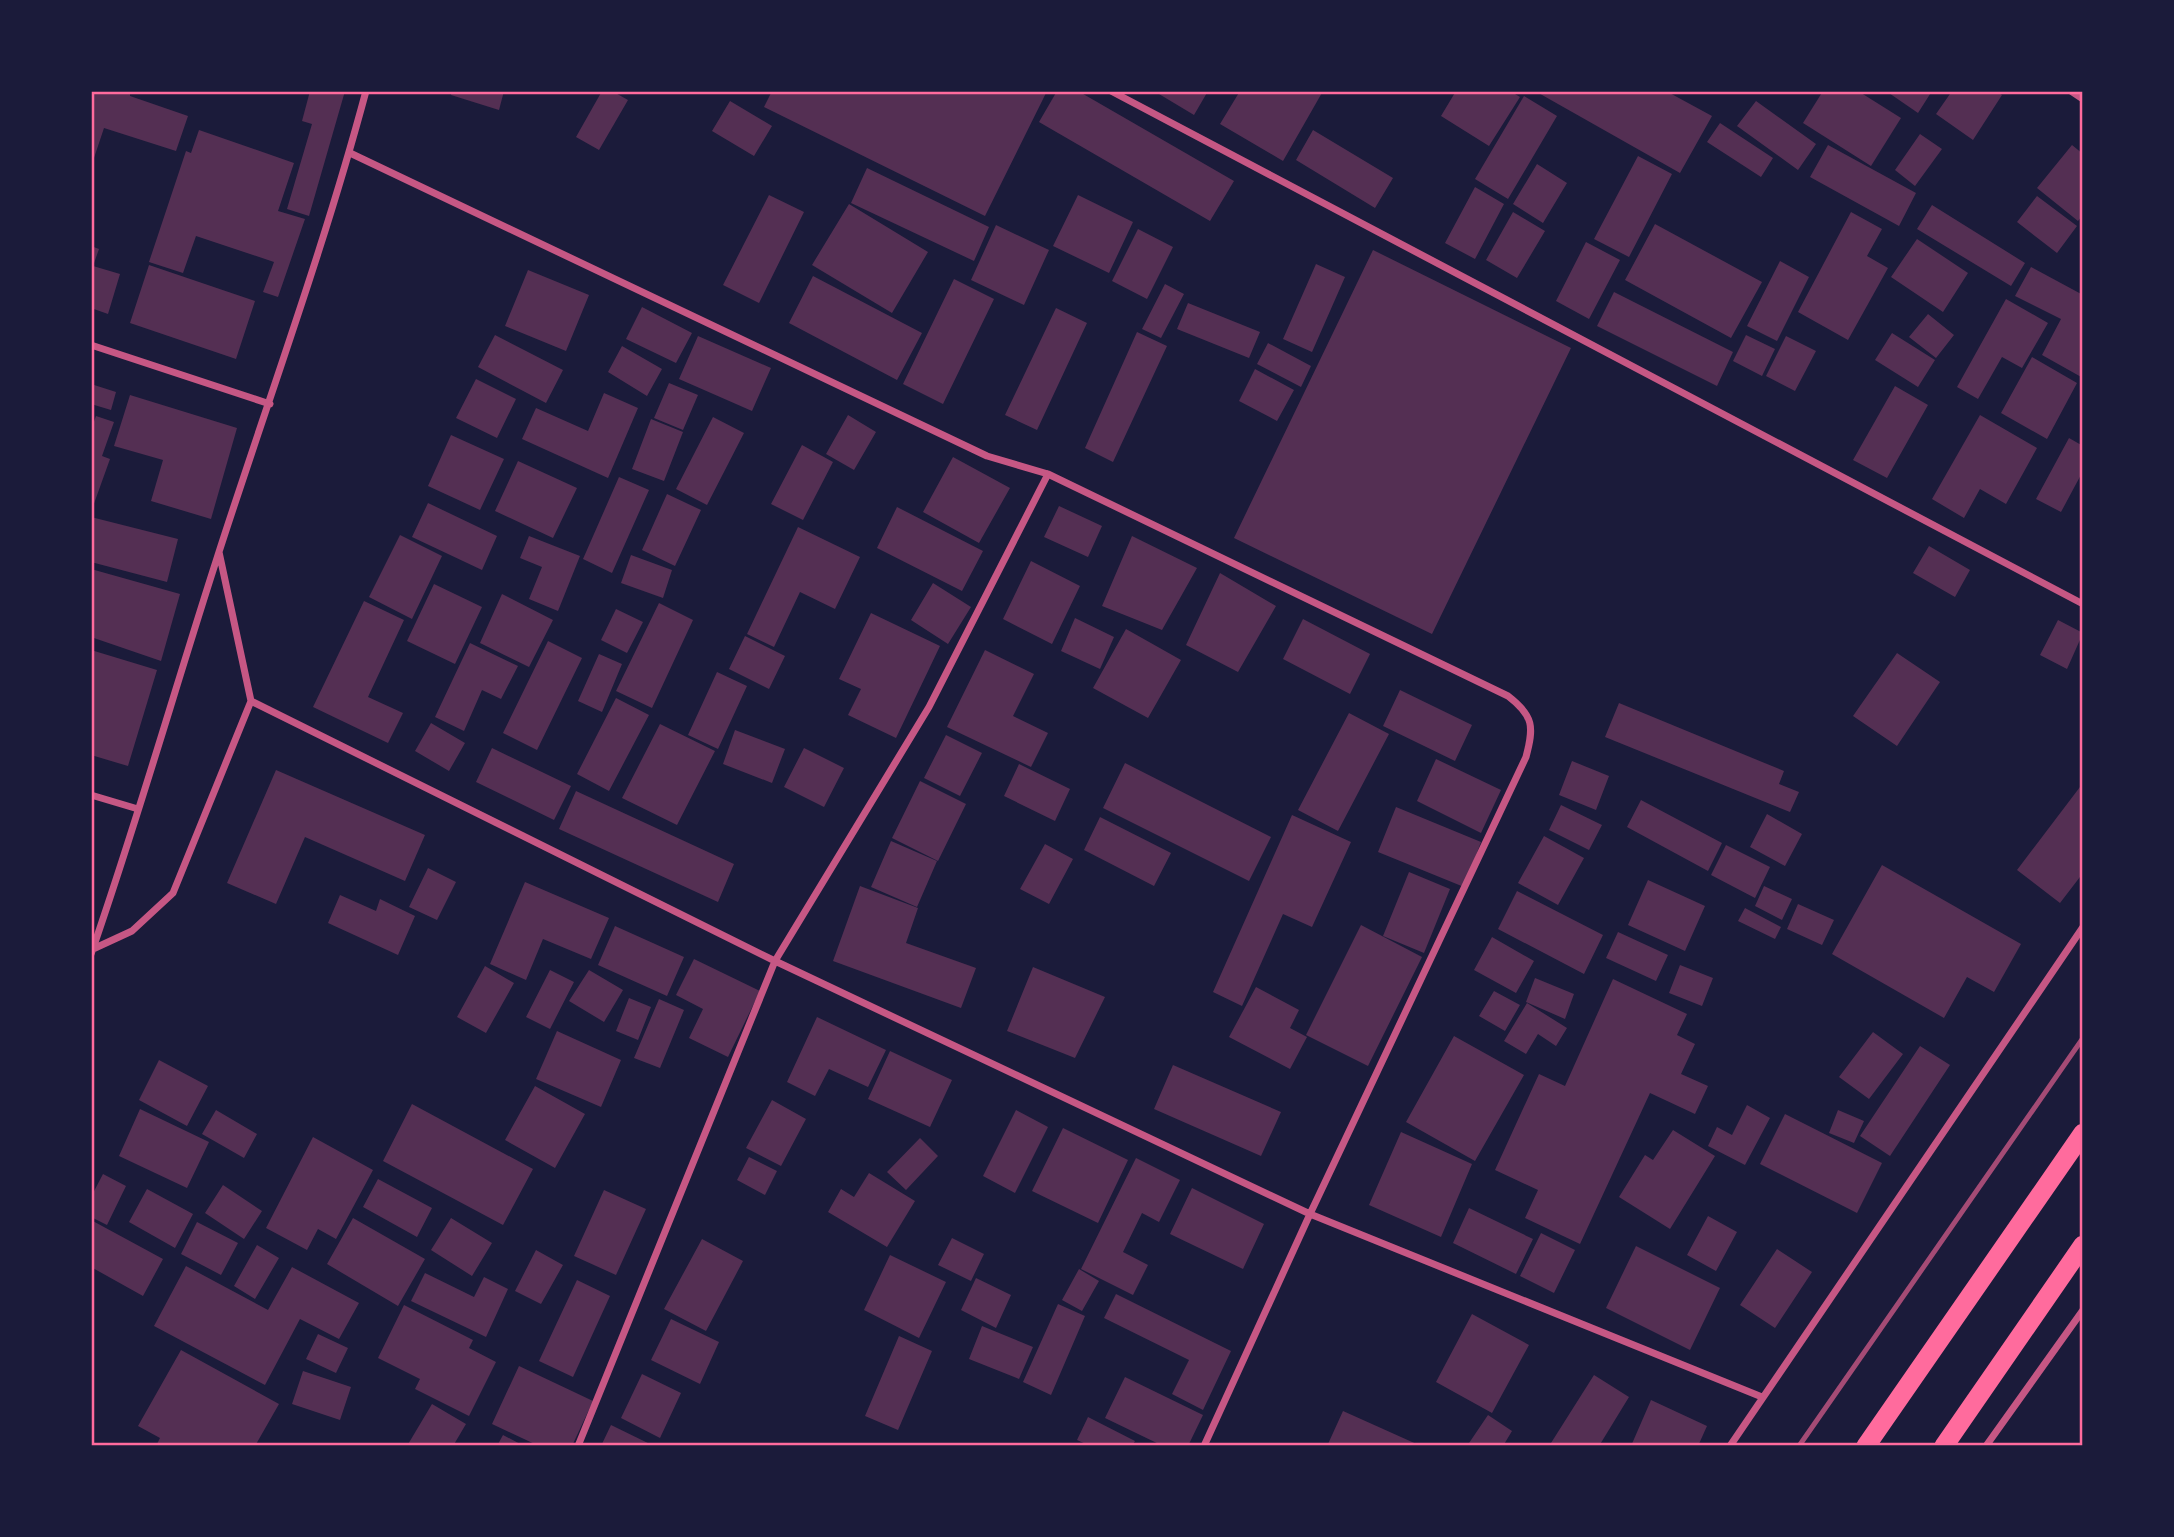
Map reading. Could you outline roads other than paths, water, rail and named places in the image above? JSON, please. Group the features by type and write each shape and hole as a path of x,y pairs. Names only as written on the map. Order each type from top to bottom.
{"highway":[{"path":"1866,1446 2083,1133"},
{"path":"1944,1446 2083,1245"}],"street":[{"path":"92,951 350,153 366,91"},
{"path":"1111,91 2083,604"},
{"path":"2071,91 2083,99"},
{"path":"350,153 987,456 1048,474 1508,696 1525,709 1533,732 1526,757 1310,1214 1204,1446"},
{"path":"91,345 270,404"},
{"path":"578,1446 775,961 929,707 1048,474"},
{"path":"92,951 132,931 173,893 251,701 219,552"},
{"path":"251,701 775,961 1310,1214 1762,1397"},
{"path":"91,795 138,809"},
{"path":"1730,1446 2083,927"},
{"path":"1986,1446 2083,1310"}],"railway":[{"path":"1799,1446 2083,1038"}]}
